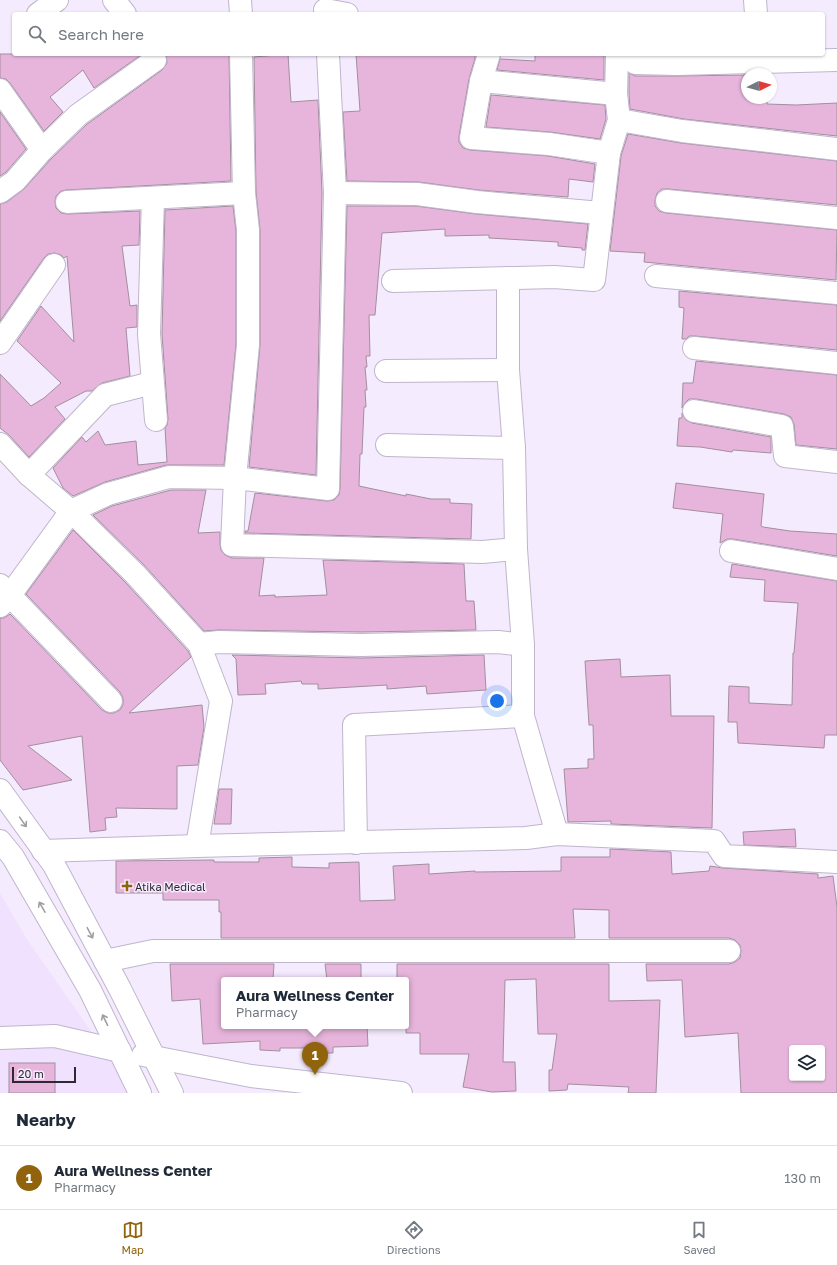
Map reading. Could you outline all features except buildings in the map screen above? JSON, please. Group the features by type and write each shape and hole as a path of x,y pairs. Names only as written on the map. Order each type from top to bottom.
{"street":[{"path":"41,12 56,0"},
{"path":"114,0 123,12"},
{"path":"240,0 241,12"},
{"path":"755,0 756,12"},
{"path":"327,8 340,12"},
{"path":"0,192 15,180 42,150 78,115 155,60 154,56"},
{"path":"241,56 244,193 248,230 248,345 235,478 232,545 482,552 516,549"},
{"path":"111,701 3,595 72,511 108,494 169,477 235,478 328,490 335,193 328,56"},
{"path":"488,56 481,80 471,138 549,144 609,153"},
{"path":"392,281 554,277 594,280 609,153 619,120 616,94 617,56"},
{"path":"628,56 635,63 677,64 759,58 837,60"},
{"path":"481,80 616,94"},
{"path":"0,90 42,150"},
{"path":"619,120 682,131 837,149"},
{"path":"67,202 244,193"},
{"path":"335,193 418,194 477,202 601,213"},
{"path":"153,198 149,334 156,420"},
{"path":"667,200 837,218"},
{"path":"0,343 54,265"},
{"path":"656,276 837,292"},
{"path":"508,278 508,370 514,448 516,549 523,645 523,716 557,834"},
{"path":"694,348 837,363"},
{"path":"386,371 508,370"},
{"path":"29,476 105,395 152,383"},
{"path":"694,411 782,426 785,456 837,462"},
{"path":"0,444 29,476 72,511 134,574 199,644 221,701 198,846"},
{"path":"387,445 514,448"},
{"path":"731,551 837,569"},
{"path":"199,644 219,642 361,645 498,642 523,645"},
{"path":"356,843 354,725 523,716"},
{"path":"0,790 54,865 172,1093"},
{"path":"43,851 526,838 557,834 714,842 724,856 837,862"},
{"path":"0,841 13,857 86,983 140,1093"},
{"path":"105,961 153,950 729,951"},
{"path":"0,1038 55,1036 154,1058 251,1076 401,1093"}],"shaded area":[{"path":"0,893 28,941 114,1064 128,1093 0,1093"}],"place":[{"name":"Atika Medical","path":"127,886"},
{"name":"Aura Wellness Center","path":"315,1075"}]}
